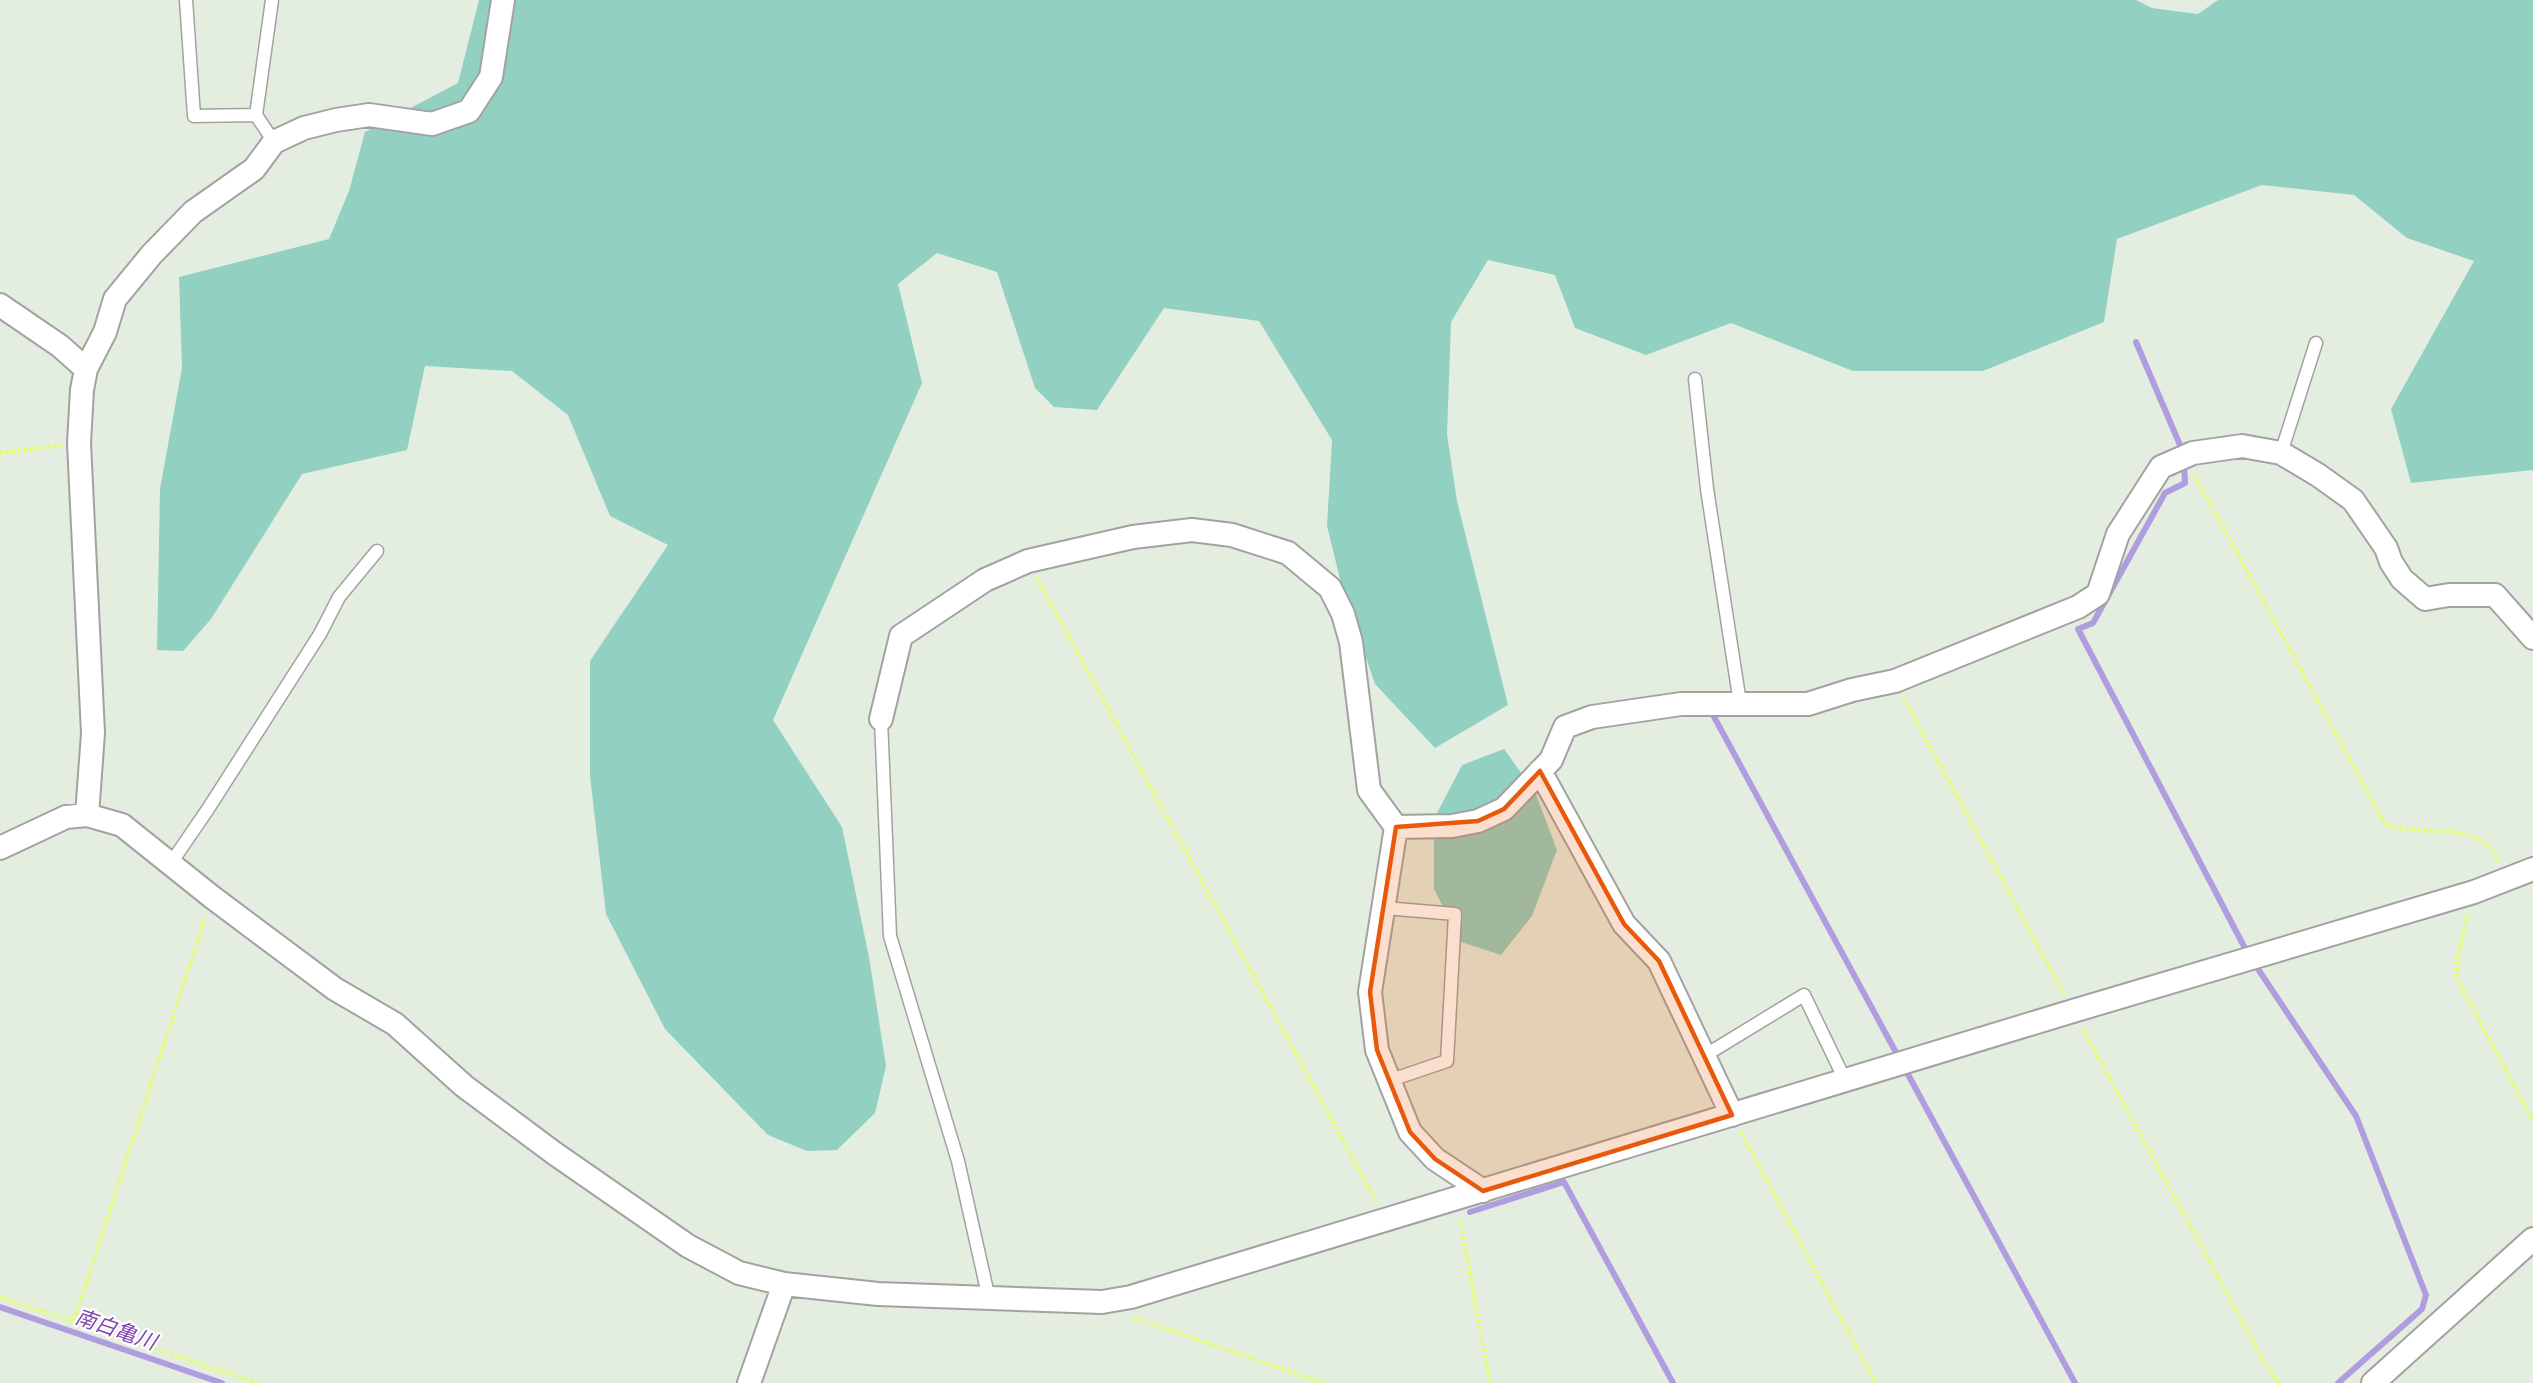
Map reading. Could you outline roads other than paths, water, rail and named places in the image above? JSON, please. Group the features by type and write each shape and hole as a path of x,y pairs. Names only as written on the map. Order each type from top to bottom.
{"street":[{"path":"87,815 93,733 79,443 82,390 86,369 105,332 115,299 152,254 193,212 254,169 274,142 304,128 336,120 369,115 432,124 469,111 490,77 503,0"},
{"path":"0,305 60,346 86,369"},
{"path":"1396,827 1452,826 1478,821 1504,809 1551,760 1565,727 1592,717 1681,704 1808,704 1852,690 1894,681 2078,607 2098,594 2118,534 2161,467 2193,453 2242,446 2281,453 2354,500 2386,548 2391,562 2402,579 2425,598 2449,595 2495,596 2533,638"},
{"path":"881,719 901,636 985,580 1028,561 1133,537 1192,530 1232,535 1288,553 1330,588 1342,614 1351,642 1369,789 1396,827 1370,992 1377,1050 1410,1132 1434,1159 1483,1191"},
{"path":"1540,771 1623,924 1659,961 1732,1115"},
{"path":"0,848 66,817 87,815 122,825 212,897 334,989 395,1024 464,1086 554,1153 688,1246 739,1273 784,1284 878,1294 1102,1302 1118,1300 1386,1221 2073,1011 2474,892 2533,869"},
{"path":"2373,1383 2533,1239"},
{"path":"749,1383 784,1284"}],"lane":[{"path":"186,0 194,116 256,115"},
{"path":"272,0 256,115 274,142"},
{"path":"2281,453 2316,343"},
{"path":"1695,379 1707,489 1740,703"},
{"path":"171,863 320,634 339,597 376,551"},
{"path":"881,719 890,936 958,1161 989,1299"},
{"path":"1384,908 1455,914 1447,1061 1388,1081"},
{"path":"1704,1056 1804,995 1845,1080"}],"waterway":[{"path":"2136,342 2183,452"},
{"path":"2184,462 2185,483 2165,493 2093,623 2078,629 2248,954"},
{"path":"1712,713 1899,1058"},
{"path":"2254,963 2356,1116 2426,1295 2422,1309 2338,1383"},
{"path":"1904,1067 2075,1383"},
{"path":"1470,1212 1564,1182 1673,1383"},
{"name":"南白亀川","path":"0,1307 222,1383"}]}
